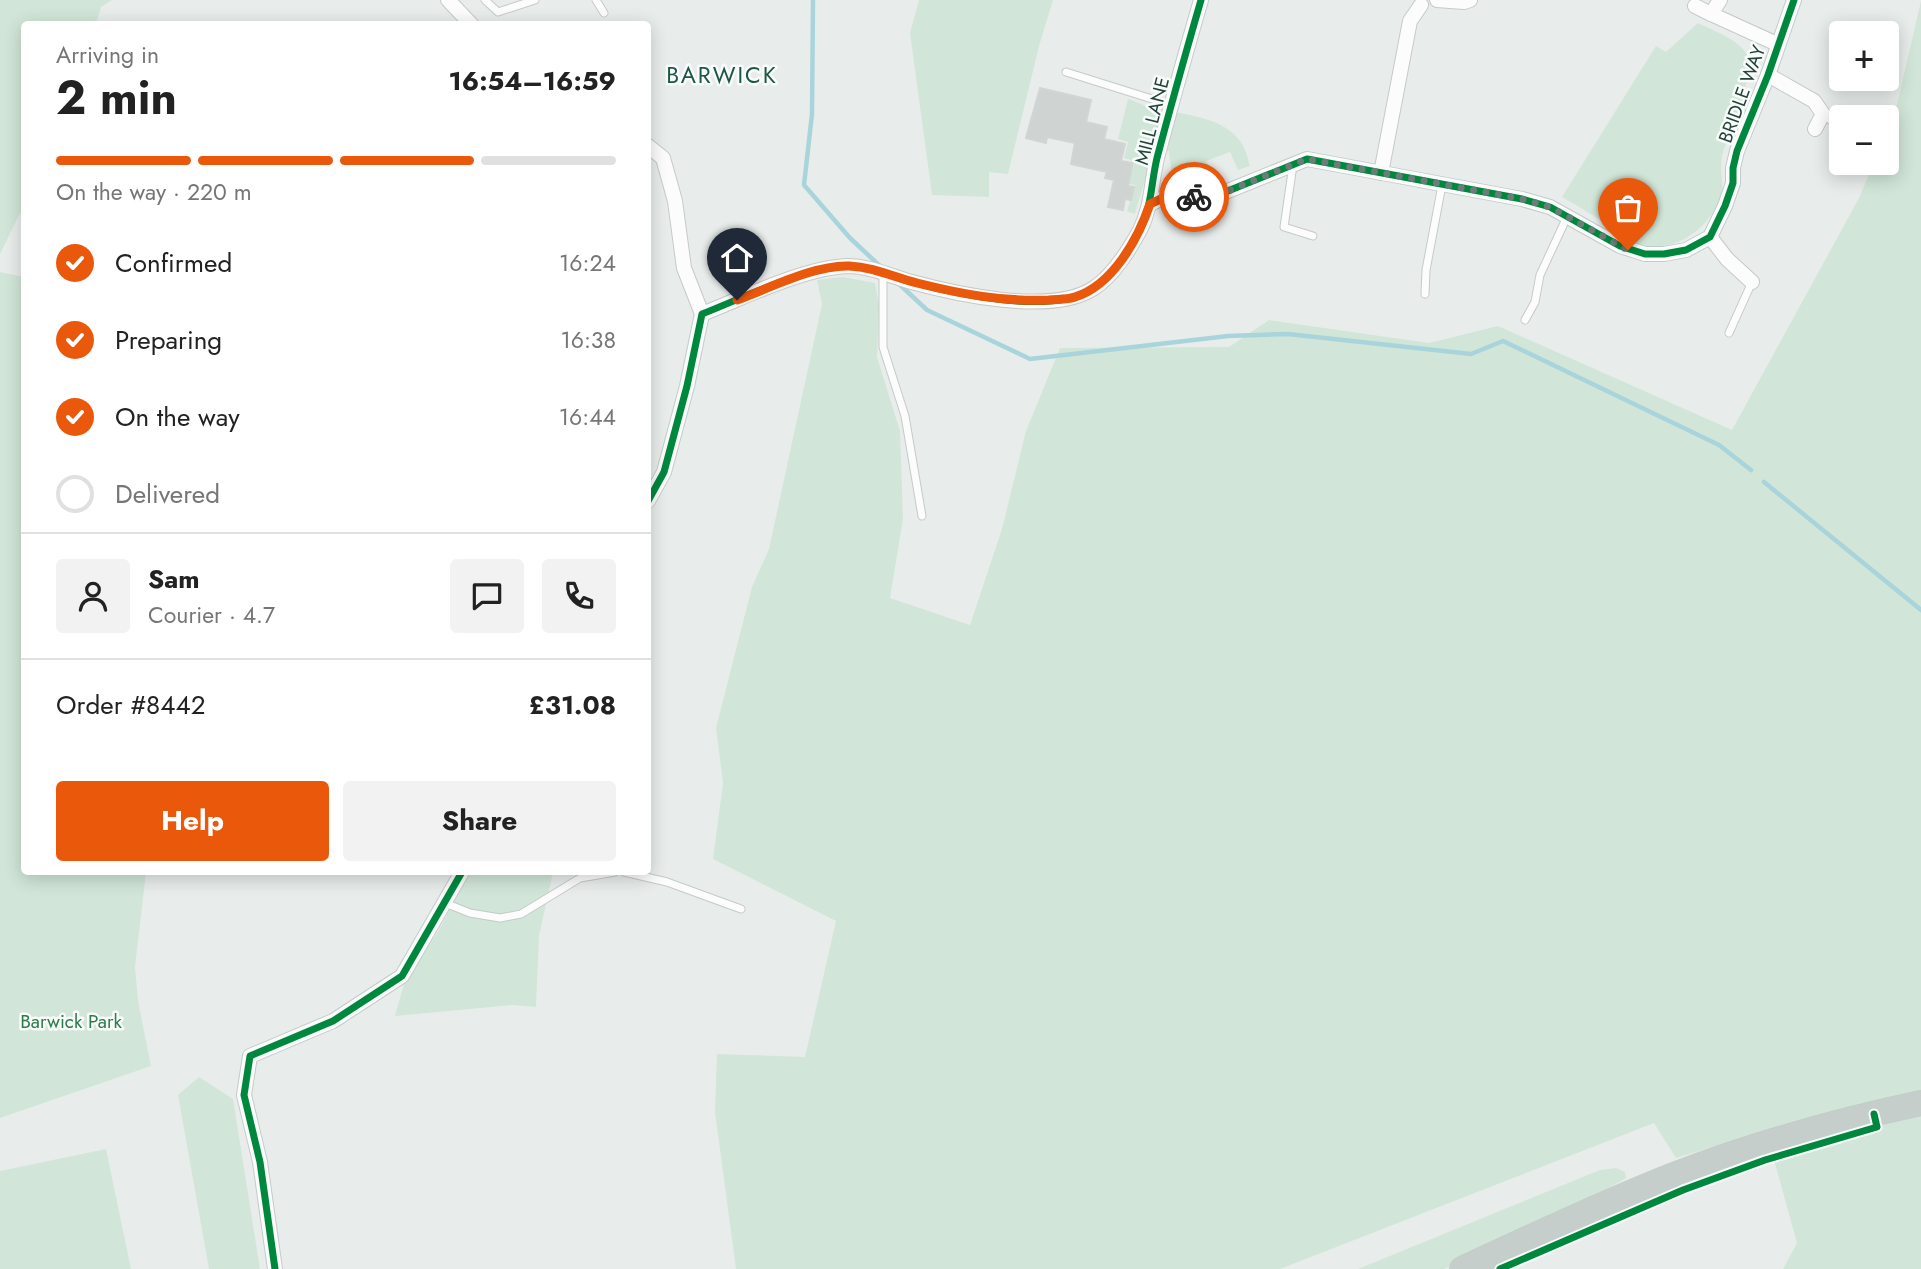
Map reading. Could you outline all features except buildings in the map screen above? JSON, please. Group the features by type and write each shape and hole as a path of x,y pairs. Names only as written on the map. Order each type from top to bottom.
{"highway":[{"path":"1462,1269 1610,1202 1712,1161 1812,1130 1921,1103"}],"street":[{"path":"448,0 468,21"},
{"name":"MILL LANE","path":"702,314 808,274 846,266 874,269 966,296 1006,300 1074,298 1096,287 1111,272 1140,229 1150,204 1156,162 1201,0"},
{"path":"1437,0 1469,0"},
{"path":"1712,14 1720,0"},
{"name":"BRIDLE WAY","path":"1710,237 1725,206 1733,183 1737,151 1768,75 1794,0"},
{"path":"1381,173 1410,20 1420,2"},
{"name":"BRIDLE WAY","path":"1695,6 1777,44"},
{"name":"BRIDLE WAY","path":"1768,75 1814,101 1824,114"},
{"path":"1815,129 1824,114"},
{"path":"651,148 663,158 675,201 684,268 702,314 687,386 664,472 651,496"},
{"path":"1150,204 1176,196 1213,197 1307,159 1522,199 1550,207 1619,246 1645,254 1686,250 1710,237 1727,259 1752,282"},
{"path":"275,1269 260,1162 244,1095 250,1056 333,1021 401,976 460,875"}],"lane":[{"path":"485,0 498,12 535,0"},
{"path":"596,0 604,13"},
{"path":"1066,72 1172,106"},
{"path":"1824,114 1829,118"},
{"path":"1293,164 1284,227 1313,236"},
{"path":"1425,294 1426,270 1442,185"},
{"path":"1525,320 1535,302 1540,275 1568,216"},
{"path":"883,272 883,347 905,416 922,516"},
{"path":"1729,333 1752,282"},
{"path":"444,903 470,913 500,918 521,914 580,878 598,875"},
{"path":"637,875 667,882 741,909"}],"green space":[{"path":"0,0 112,0 101,7 97,21 21,21 21,211 0,254"},
{"path":"919,0 1053,0 1008,174 989,172 989,197 932,195 910,33"},
{"path":"1921,1 1921,1269 1783,1269 1797,1243 1766,1131 1676,1158 1654,1123 1280,1269 736,1269 715,1112 717,1054 805,1057 836,921 713,859 723,783 716,728 752,587 769,549 822,304 817,280 843,277 875,283 879,306 877,357 900,431 903,519 890,598 970,625 1002,529 1026,431 1060,348 1229,347 1269,320 1429,343 1498,326 1732,430 1859,198 1869,175 1899,175 1897,105"},
{"path":"1698,23 1739,45 1749,59 1751,68 1742,94 1747,97 1722,156 1720,199 1704,224 1681,241 1653,247 1639,245 1624,239 1603,222 1562,197 1656,46 1666,52"},
{"path":"1128,99 1150,109 1159,121 1154,150 1135,214 1127,211 1135,185 1129,184 1135,161 1124,158 1128,142 1118,139"},
{"path":"1175,112 1212,121 1229,130 1243,146 1250,166 1238,170 1230,152 1206,161 1214,182 1192,184 1172,176 1169,151 1164,149"},
{"name":"Barwick Park","path":"0,272 21,276 21,875 146,875 135,967 138,1001 151,1066 0,1118"},
{"path":"468,875 552,875 539,936 536,1007 513,1005 395,1016 404,984 439,930"},
{"path":"199,1077 233,1099 260,1269 209,1269 178,1095"},
{"path":"106,1149 131,1269 0,1269 0,1171"},
{"path":"1616,1168 1625,1172 1626,1178 1567,1213 1444,1269 1358,1269 1600,1170"}],"waterway":[{"path":"813,0 812,114 804,185 850,238 881,267"},
{"path":"898,283 927,310 1030,359 1228,336 1288,334 1471,354 1503,341 1719,445 1751,470"},
{"path":"1764,482 1921,610"}],"cycle path":[{"path":"651,496 664,472 687,386 702,314 793,278 847,266 871,269 951,292 1029,302 1054,301 1076,296 1101,283 1126,254 1144,221 1157,158 1201,0"},
{"path":"1150,204 1176,196 1213,197 1307,159 1522,199 1550,207 1620,246 1645,254 1686,250 1710,237 1725,206 1733,183 1737,151 1768,75 1794,0"},
{"path":"275,1269 260,1162 244,1095 250,1056 333,1021 402,976 460,875"},
{"path":"1500,1269 1683,1190 1765,1160 1877,1127 1874,1114"}],"way so far":[{"path":"1194,197 1213,197 1307,159 1522,199 1550,207 1628,250"}],"district":[{"name":"BARWICK","path":"722,75"}],"route":[{"path":"737,300 808,274 846,266 874,269 966,296 1006,300 1074,298 1096,287 1125,255 1150,204 1163,198 1194,197"}]}
